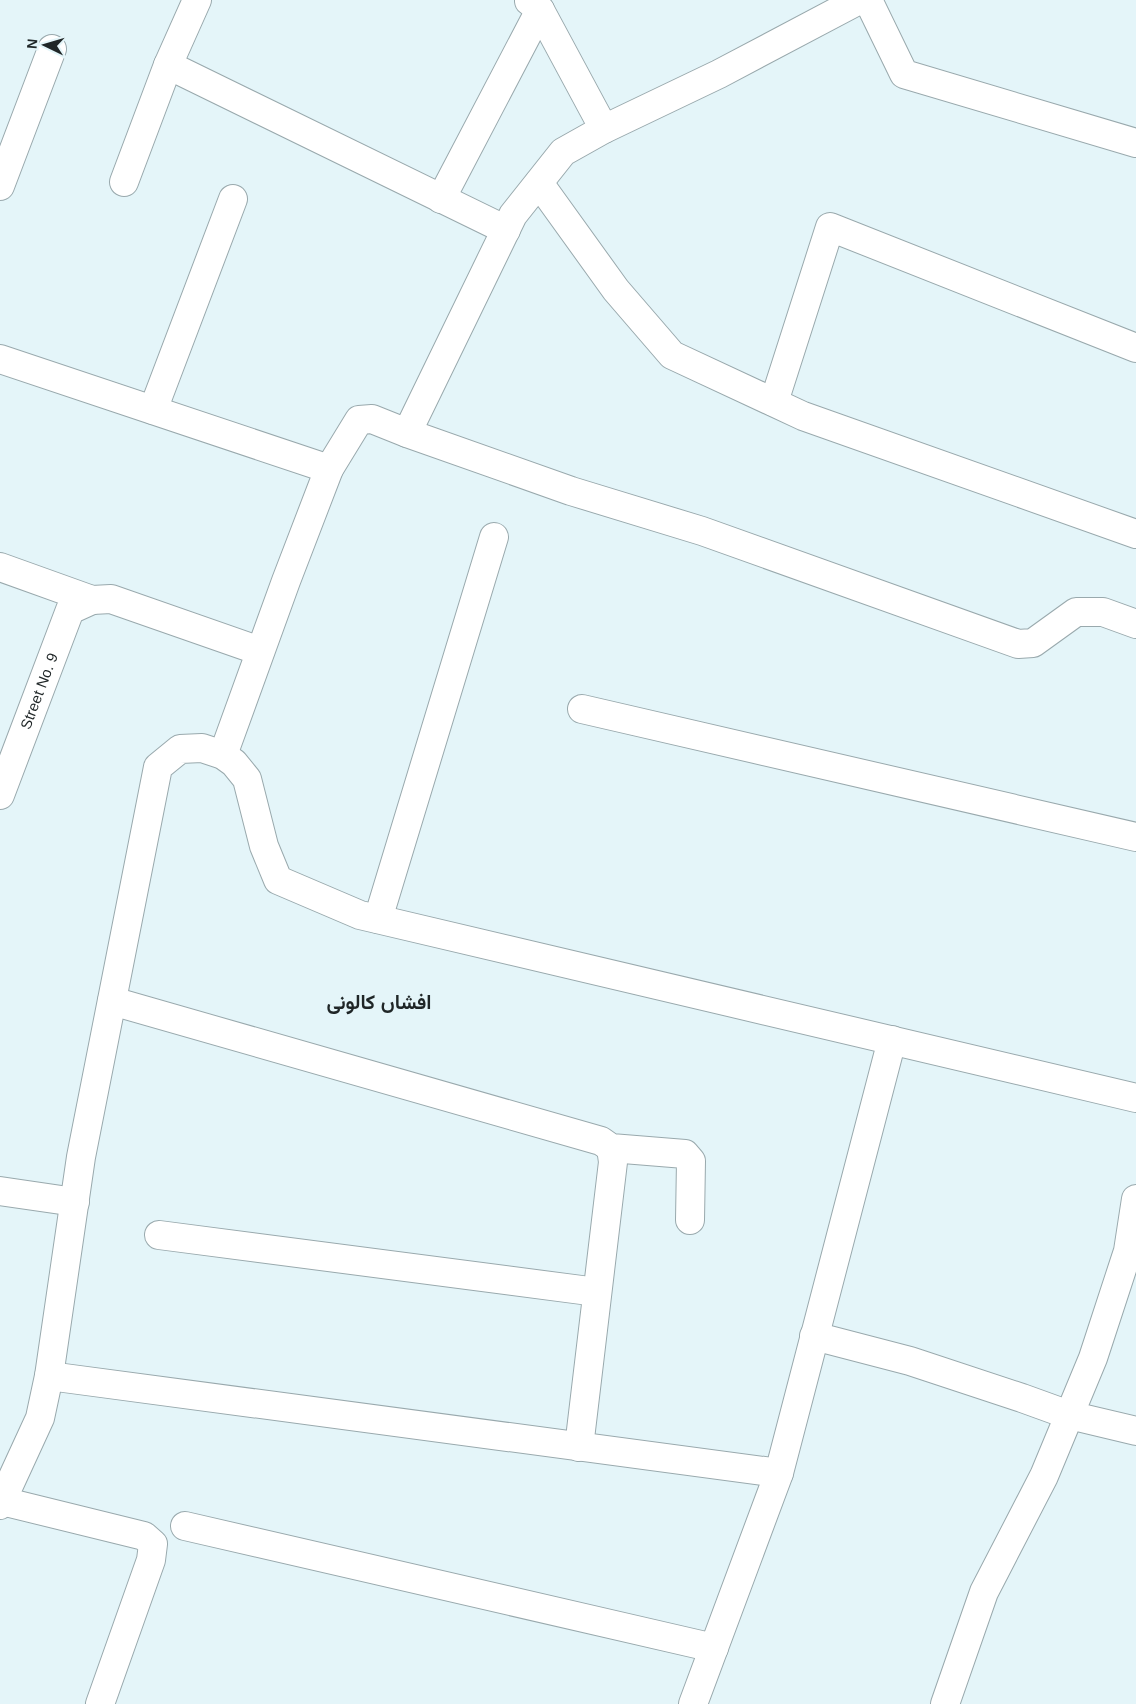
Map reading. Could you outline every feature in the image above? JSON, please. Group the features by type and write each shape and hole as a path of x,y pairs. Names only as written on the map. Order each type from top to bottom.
{"street":[{"path":"124,182 168,65 197,0"},
{"path":"407,433 513,215 563,152 604,129 719,74 859,0"},
{"path":"868,0 904,74 1136,143"},
{"path":"441,199 534,5"},
{"path":"534,5 604,129"},
{"path":"0,186 52,49"},
{"path":"168,65 506,230"},
{"path":"539,183 616,290 672,356 812,419 1136,534"},
{"path":"153,410 233,199"},
{"path":"774,402 830,227 1136,348"},
{"path":"0,359 329,469"},
{"path":"223,755 329,469 360,420 372,419 571,490 702,531 1018,644 1033,643 1076,612 1103,612 1136,624"},
{"path":"378,919 494,538"},
{"path":"0,567 92,600 111,600 260,651"},
{"name":"Street No. 9","path":"0,795 70,610 92,600"},
{"path":"582,709 1136,836"},
{"path":"100,1704 151,1560 153,1544 144,1536 1,1503 40,1418 49,1376 81,1157 158,767 180,749 202,748 223,755 234,763 247,778 264,846 278,880 360,915 1136,1098"},
{"path":"112,1002 601,1141 611,1148 685,1154 691,1161 690,1220"},
{"path":"693,1704 779,1473 892,1040"},
{"path":"579,1447 613,1162 611,1148"},
{"path":"0,1190 75,1202"},
{"path":"945,1704 984,1592 1044,1476 1093,1358 1128,1252 1136,1199"},
{"path":"159,1235 597,1292"},
{"path":"814,1336 910,1361 1070,1415 1136,1431"},
{"path":"49,1376 779,1473"},
{"path":"185,1526 714,1648"}],"district":[{"name":"افشاں کالونی","path":"379,1002"}]}
